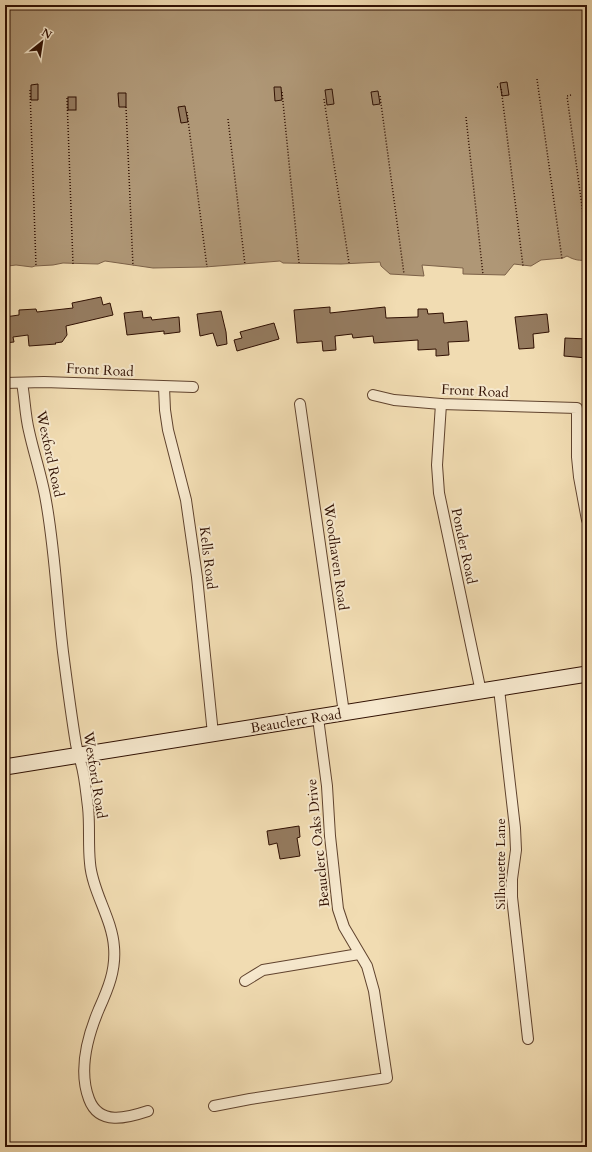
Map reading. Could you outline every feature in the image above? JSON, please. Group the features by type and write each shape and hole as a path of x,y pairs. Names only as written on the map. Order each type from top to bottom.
{"street":[{"name":"Front Road","path":"5,383 64,382 193,387"},
{"name":"Wexford Road","path":"22,383 29,430 40,471 46,502 63,652 76,746 88,808 90,864 95,885 112,933 115,960 110,983 105,998 99,1009 87,1045 85,1076 88,1096 94,1108 101,1114 113,1118 124,1118 148,1111"},
{"name":"Kells Road","path":"164,387 168,430 186,500 197,577 213,734"},
{"name":"Front Road","path":"373,395 394,400 441,404 577,408 577,457 587,520"},
{"name":"Woodhaven Road","path":"300,404 344,713"},
{"name":"Ponder Road","path":"441,404 437,465 439,493 481,692"},
{"name":"Beauclerc Road","path":"5,768 587,674"},
{"name":"Silhouette Lane","path":"499,689 515,828 516,850 512,879 512,897 528,1039"},
{"name":"Beauclerc Oaks Drive","path":"214,1106 387,1078 374,991 367,966 344,927 338,909 330,836 327,786 318,718"},
{"path":"245,981 263,970 359,954"}],"path":[{"path":"538,79 562,259"},
{"path":"497,87 501,87 523,266"},
{"path":"30,90 36,266"},
{"path":"282,92 299,263"},
{"path":"571,95 567,96 587,243"},
{"path":"380,96 404,274"},
{"path":"67,98 72,264"},
{"path":"324,99 349,263"},
{"path":"126,107 133,266"},
{"path":"187,112 207,267"},
{"path":"466,116 483,275"},
{"path":"228,119 245,265"}],"shaded area":[{"path":"5,5 587,5 587,260 577,260 567,256 563,258 541,260 531,266 514,264 505,275 463,274 463,268 422,265 424,276 390,274 381,266 380,262 341,264 283,263 280,261 205,267 153,268 105,261 98,264 63,263 32,267 5,265"}],"building":[{"path":"507,82 509,95 502,96 500,83"},
{"path":"38,84 38,100 31,100 31,85"},
{"path":"274,87 281,87 282,100 275,101"},
{"path":"332,89 334,104 327,105 325,90"},
{"path":"378,91 380,104 373,105 371,92"},
{"path":"118,93 126,93 126,107 119,107"},
{"path":"68,97 76,97 76,110 68,110"},
{"path":"185,106 188,122 181,123 178,107"},
{"path":"101,297 103,305 110,303 113,315 66,326 67,335 62,342 55,343 56,344 29,346 28,335 13,337 14,342 5,343 5,317 19,315 19,310 36,309 37,312 73,308 72,303"},
{"path":"330,307 330,313 385,307 386,318 418,317 418,309 427,309 428,314 443,313 444,323 467,321 469,341 448,342 449,355 436,356 436,349 418,350 418,340 374,343 373,336 353,338 352,334 335,336 336,350 323,351 322,341 297,343 294,310"},
{"path":"142,311 143,318 151,317 152,320 179,317 180,332 164,334 164,331 127,335 124,313"},
{"path":"221,311 227,344 217,346 213,333 200,336 197,314"},
{"path":"547,314 549,332 533,334 534,348 519,349 515,317"},
{"path":"274,323 279,339 237,351 234,340 242,338 240,332"},
{"path":"565,338 587,339 587,358 564,356"},
{"path":"299,826 300,837 297,838 300,856 280,859 277,843 269,845 267,831"}]}
